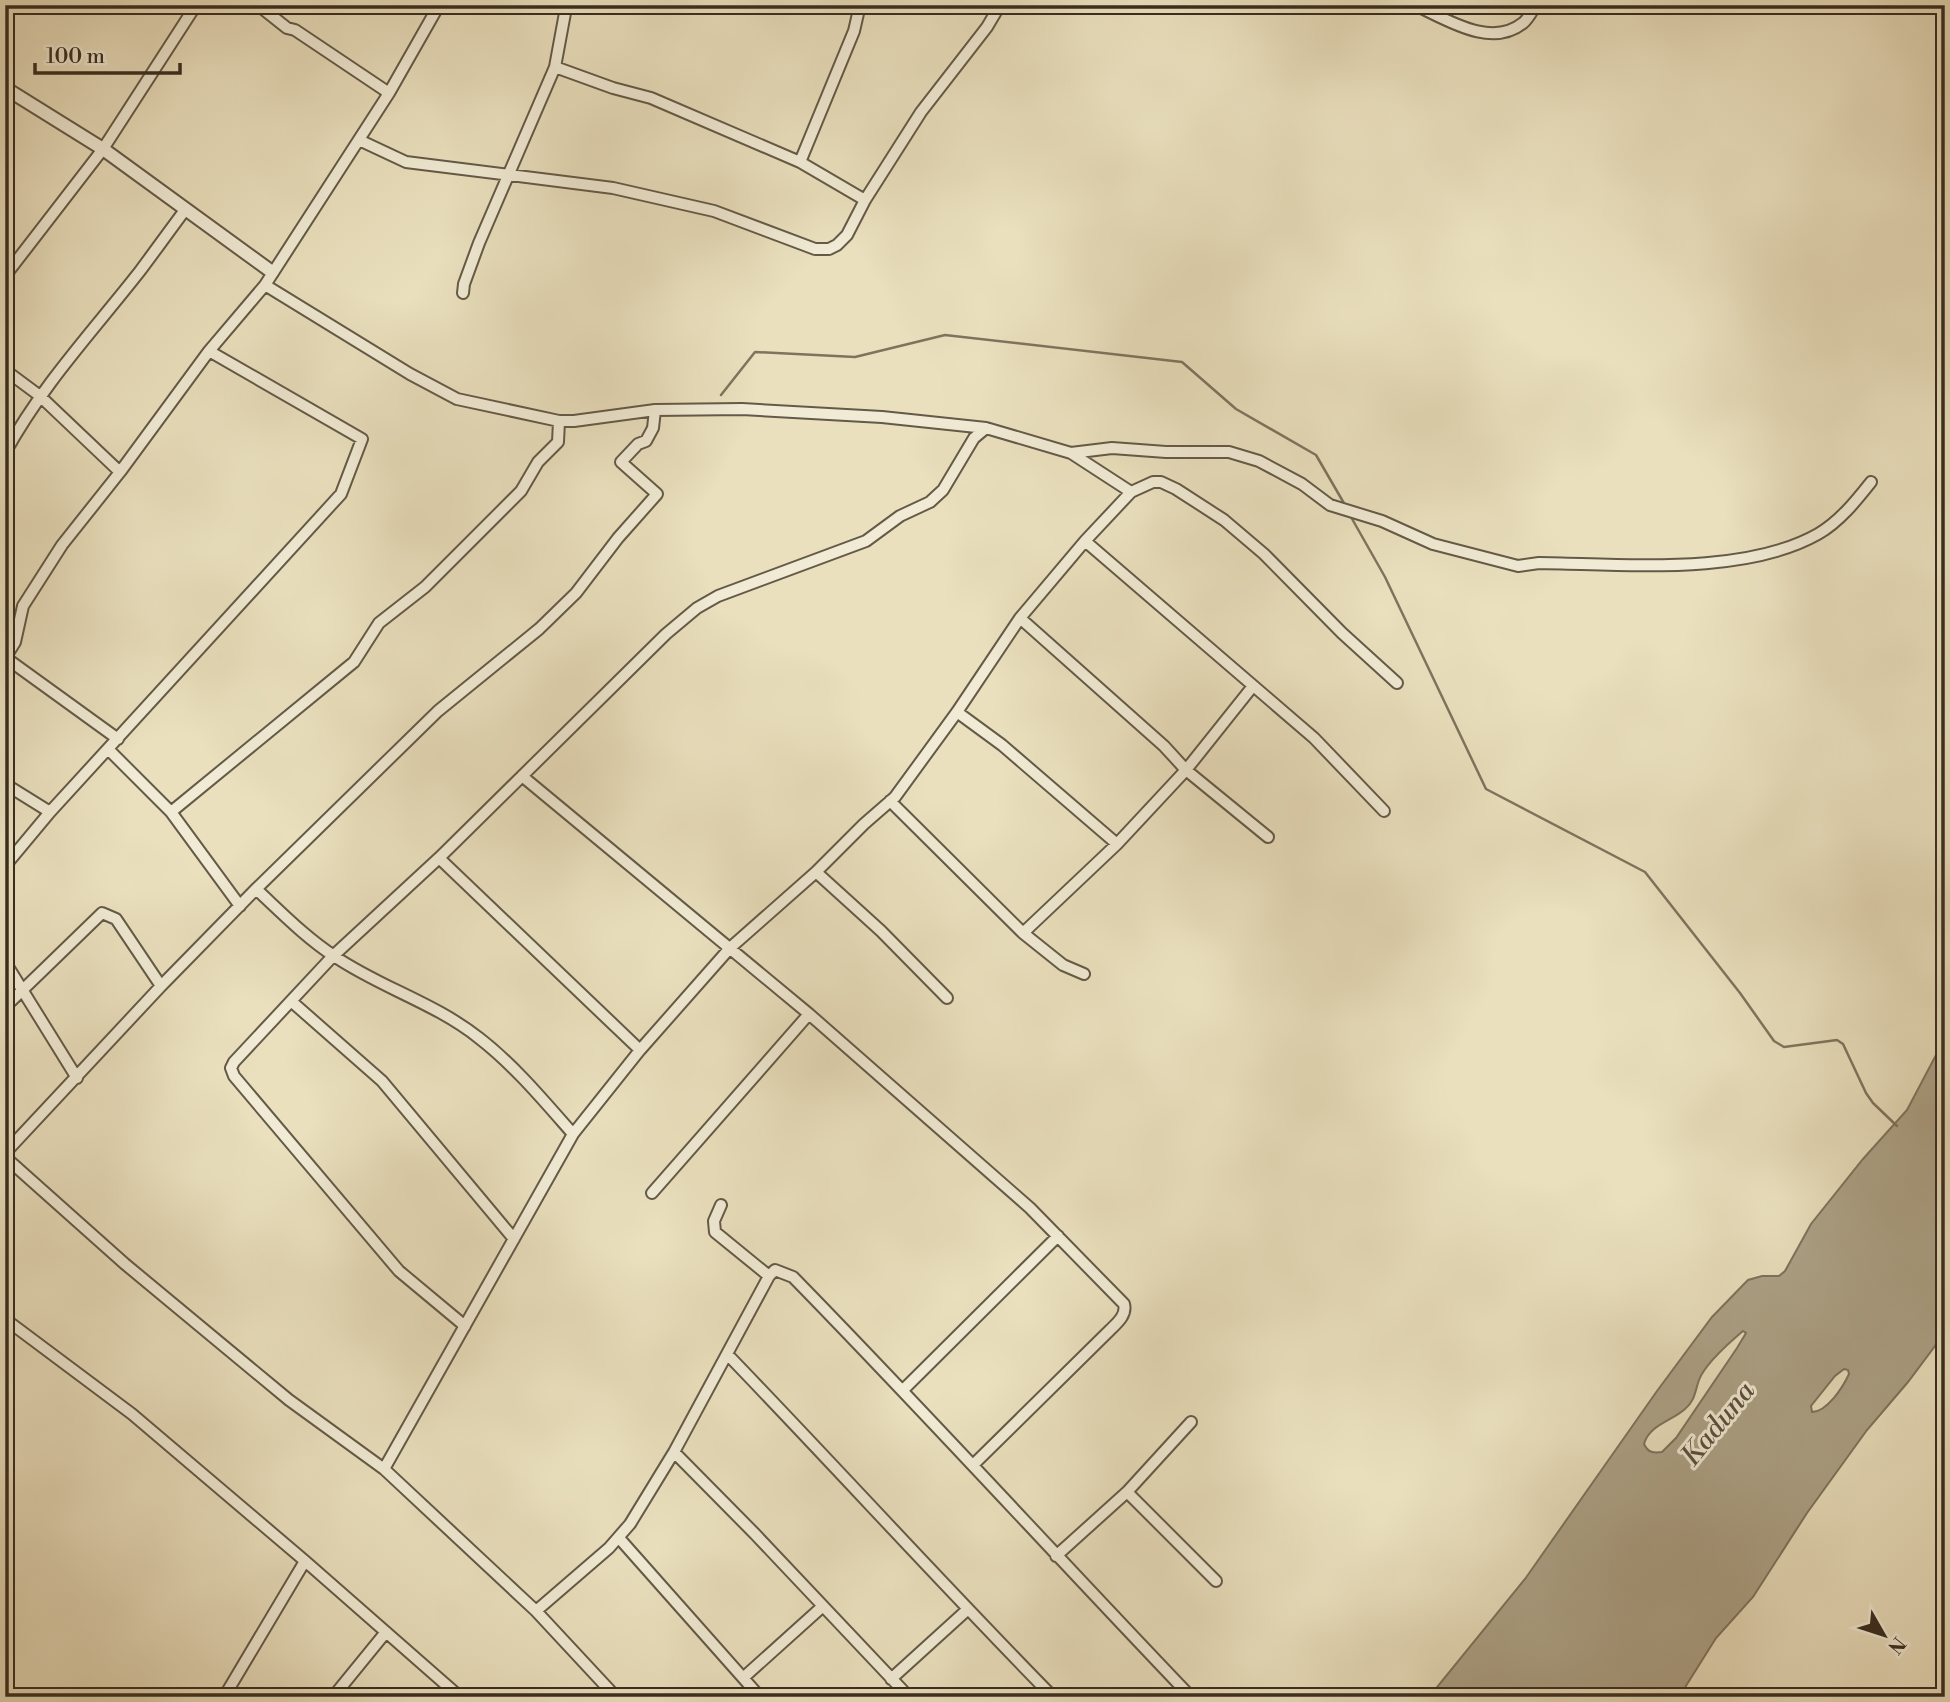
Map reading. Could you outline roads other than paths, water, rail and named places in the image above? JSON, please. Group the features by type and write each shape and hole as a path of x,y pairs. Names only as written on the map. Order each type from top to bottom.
{"street":[{"path":"136,97 187,5"},
{"path":"5,276 103,149 197,5"},
{"path":"258,5 287,28 295,30 389,93"},
{"path":"118,739 6,658 10,639 23,606 62,545 120,472 209,351 265,285 389,93 439,5"},
{"path":"464,293 464,284 479,243 555,67 565,13 563,5"},
{"path":"800,162 853,31 860,5"},
{"path":"359,140 406,162 613,188 714,211 815,249 829,249 846,235 921,112 987,27 1000,5"},
{"path":"1415,5 1469,29 1494,34 1525,22 1536,5"},
{"path":"555,67 613,88 651,98 800,162 865,200"},
{"path":"5,88 103,149 272,272"},
{"path":"5,453 40,396 185,210"},
{"path":"265,285 410,374 457,399 559,421 655,410 742,409 882,417 986,428 1072,453 1131,492"},
{"path":"5,866 50,812 341,494 362,439 209,351"},
{"path":"5,370 40,396 120,472"},
{"path":"615,1697 536,1611 384,1469 258,1375 125,1264 5,1155 161,986 256,889 439,711 539,629 576,593 618,538 657,494 621,462 638,443 646,441 653,428 655,410"},
{"path":"170,812 354,662 379,623 425,587 521,491 538,462 558,442 559,421"},
{"path":"465,1326 398,1271 234,1076 231,1068 234,1062 333,956 439,858 666,634 697,608 733,590 866,541 900,516 930,502 943,490 974,439 986,428"},
{"path":"1072,453 1112,448 1229,453 1270,467 1302,484 1330,505 1382,521 1433,544 1518,566 1684,564 1735,560 1783,550 1819,534 1836,520 1871,482"},
{"path":"384,1469 573,1134 640,1050 730,948 816,873 890,801 957,712 1020,618 1085,541 1131,492 1153,482 1161,482 1224,520 1264,554 1397,683"},
{"path":"1085,541 1314,738 1384,811"},
{"path":"1020,618 1164,746 1186,770 1268,837"},
{"path":"1023,933 1116,844 1186,770 1253,686"},
{"path":"957,712 1002,745 1116,844"},
{"path":"108,748 170,812 240,906"},
{"path":"522,776 809,1014 1030,1208 1124,1304 1126,1309 1110,1330 974,1465"},
{"path":"5,784 50,812"},
{"path":"890,801 1023,933 1063,965 1084,974"},
{"path":"439,858 640,1050"},
{"path":"816,873 881,930 947,998"},
{"path":"256,889 309,938 333,956 438,1012 478,1037 529,1084 573,1134"},
{"path":"5,1007 102,913 116,919 161,986"},
{"path":"5,962 77,1078"},
{"path":"290,1002 382,1081 514,1239"},
{"path":"652,1192 809,1014"},
{"path":"721,1205 714,1220 716,1232 769,1276"},
{"path":"903,1390 1058,1236"},
{"path":"536,1611 619,1538 630,1524 674,1452 769,1276 775,1270 793,1277 903,1390 1191,1697"},
{"path":"5,1319 132,1414 460,1697"},
{"path":"727,1354 967,1610 1053,1697"},
{"path":"1056,1556 1127,1492 1191,1422"},
{"path":"674,1452 909,1697"},
{"path":"1127,1492 1216,1581"},
{"path":"619,1538 760,1697"},
{"path":"224,1697 305,1561"},
{"path":"743,1678 823,1606"},
{"path":"891,1679 967,1610"},
{"path":"333,1697 386,1632"}],"water":[{"name":"Kaduna","path":"1945,1038 1945,1325 1935,1346 1867,1430 1807,1513 1753,1597 1716,1638 1679,1697 1429,1697 1525,1579 1712,1317 1748,1280 1762,1276 1779,1276 1785,1271 1811,1224 1907,1110","holes":["1743,1331 1746,1333 1737,1348 1676,1438 1662,1452 1649,1451 1644,1444 1651,1432 1691,1403 1707,1367","1844,1369 1848,1370 1849,1374 1839,1392 1823,1408 1812,1412 1811,1406"]}],"waterway":[{"path":"721,395 755,352 855,357 945,335 1182,362 1236,409 1316,455 1345,505"},
{"path":"1351,517 1385,577 1486,789 1645,872 1774,1041 1784,1047 1837,1040 1843,1044 1866,1093 1897,1126"}]}
